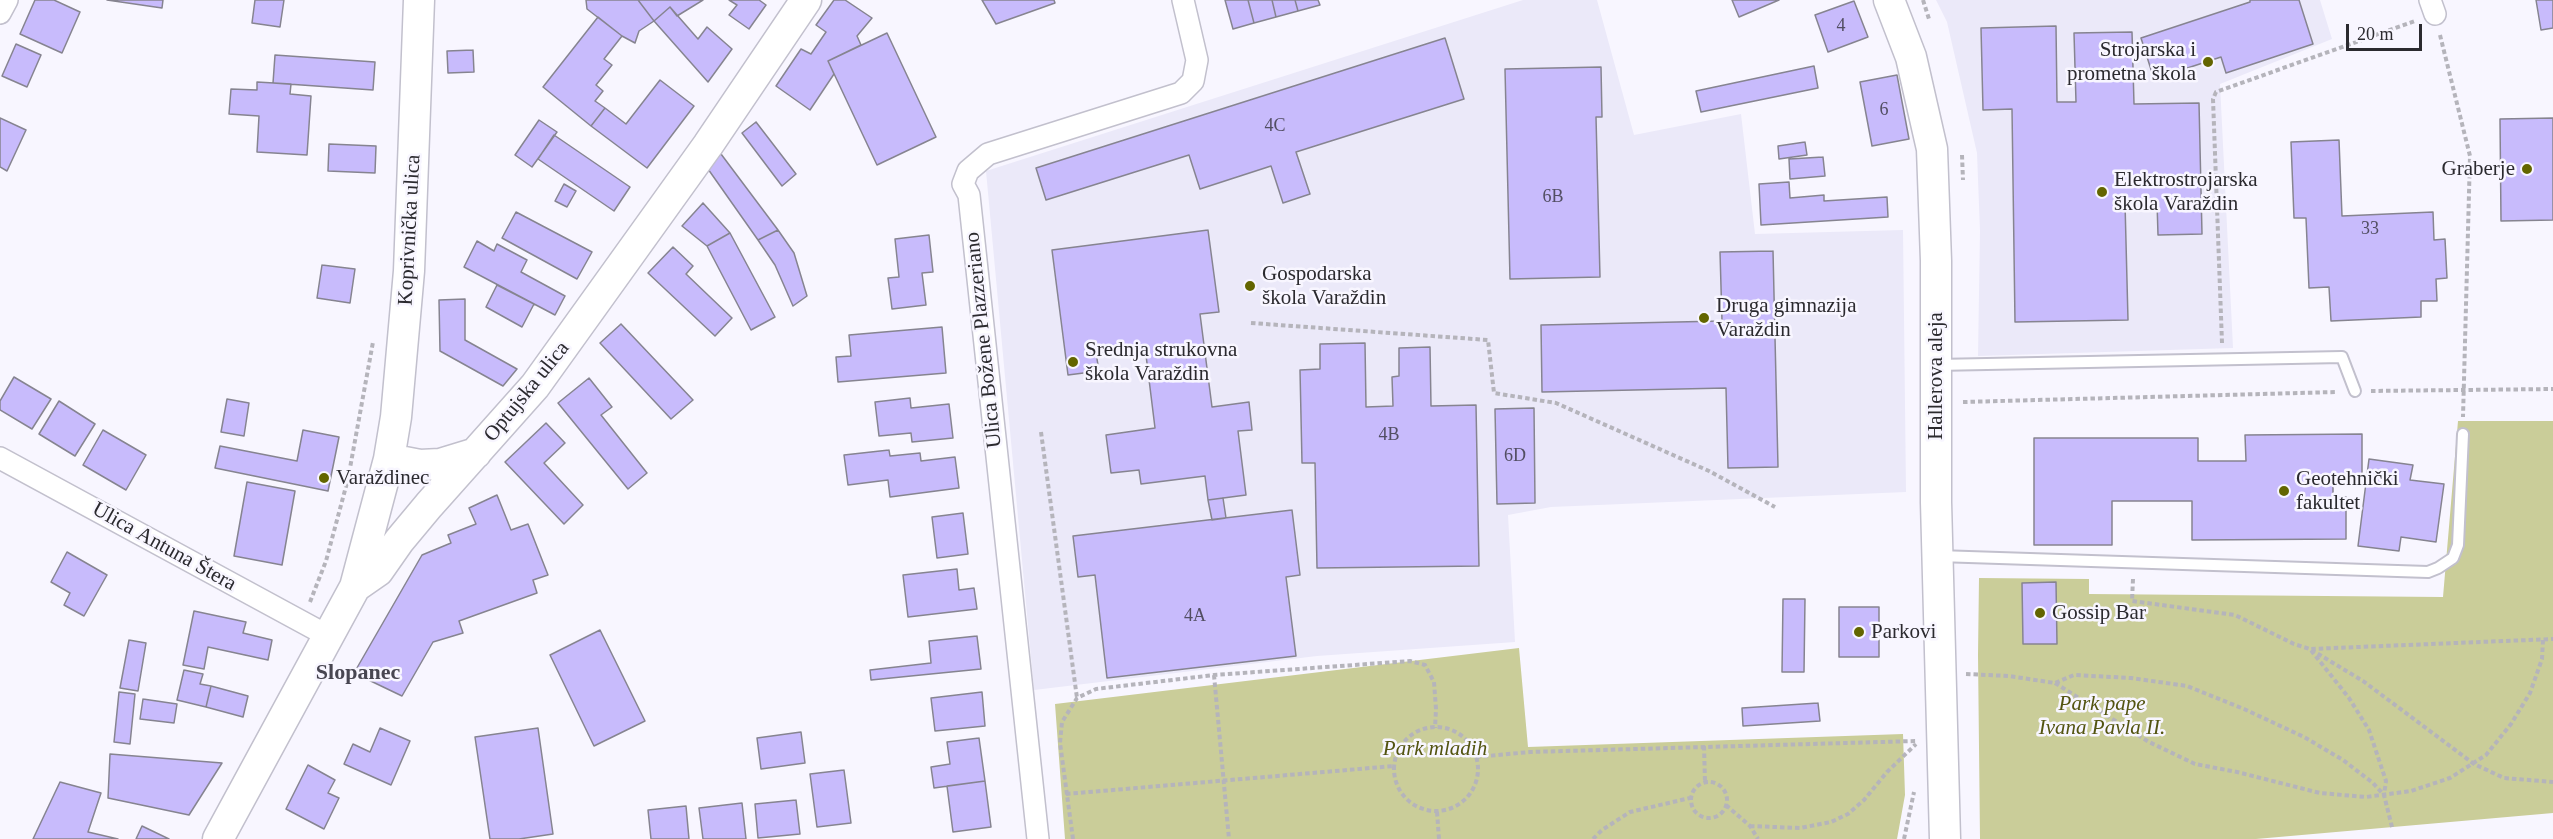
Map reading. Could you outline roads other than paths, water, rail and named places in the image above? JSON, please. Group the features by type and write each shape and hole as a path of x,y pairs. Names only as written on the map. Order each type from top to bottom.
{"main road":[{"name":"Koprivnička ulica","path":"389,459 396,417 410,270 419,0"},
{"name":"Hallerova aleja","path":"1889,0 1911,57 1932,149 1936,261 1938,556 1928,839"},
{"name":"Optujska ulica","path":"389,459 420,465 440,464 479,452 557,357 708,145 798,6"},
{"path":"218,839 315,630 355,587 378,571 429,505 479,452"},
{"path":"355,587 389,459"},
{"name":"Hallerova aleja","path":"1930,755 1945,839"}],"street":[{"path":"0,13 7,0"},
{"name":"Ulica Božene Plazzeriano","path":"1038,839 969,195 963,184 968,171 988,154 1181,93 1193,81 1197,60 1183,0"},
{"name":"Ulica Antuna Štera","path":"0,458 315,630"}],"lane":[{"path":"1936,365 2342,357 2355,391"},
{"path":"1938,556 2428,572 2453,558 2458,545 2463,434"}],"place":[{"name":"Strojarska i prometna škola","path":"2208,62"},
{"name":"Graberje","path":"2527,169"},
{"name":"Elektrostrojarska škola Varaždin","path":"2102,192"},
{"name":"Gospodarska škola Varaždin","path":"1250,286"},
{"name":"Druga gimnazija Varaždin","path":"1704,318"},
{"name":"Srednja strukovna škola Varaždin","path":"1073,362"},
{"name":"Varaždinec","path":"324,478"},
{"name":"Geotehnički fakultet","path":"2284,491"},
{"name":"Gossip Bar","path":"2040,613"},
{"name":"Parkovi","path":"1859,632"}],"district":[{"name":"Slopanec","path":"358,673"}],"park label":[{"name":"Park pape Ivana Pavla II.","path":"2102,716"},
{"name":"Park mladih","path":"1435,749"}]}
